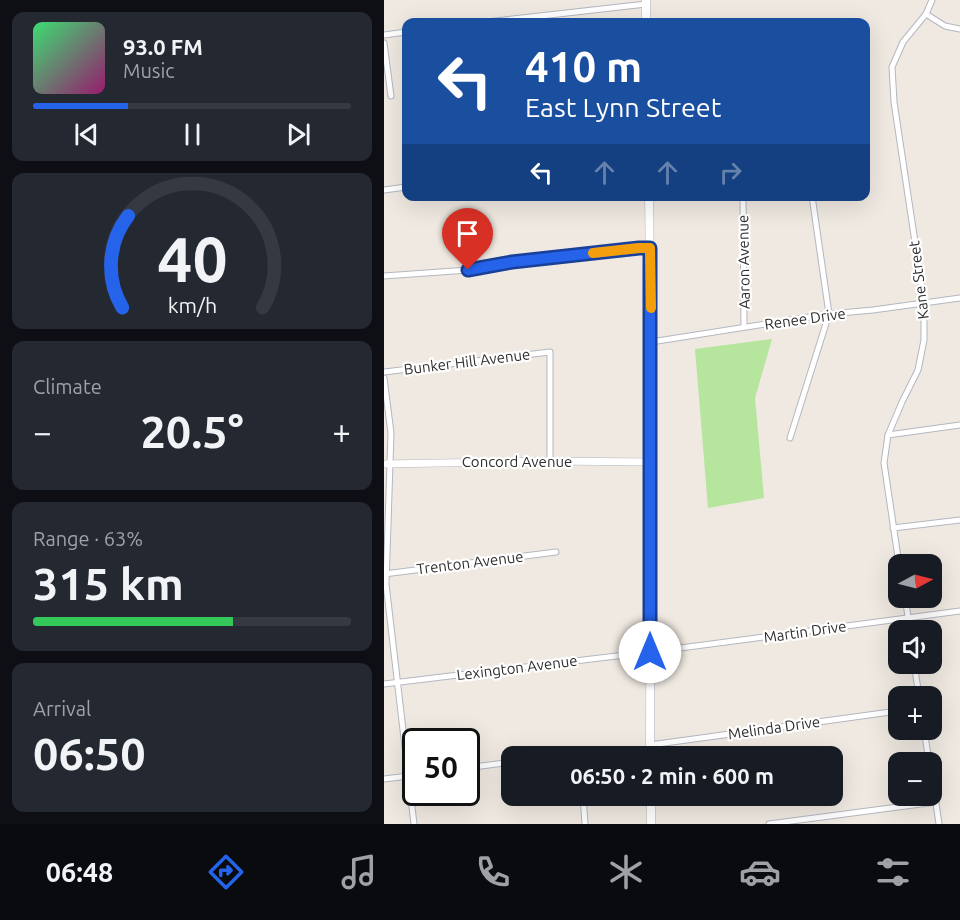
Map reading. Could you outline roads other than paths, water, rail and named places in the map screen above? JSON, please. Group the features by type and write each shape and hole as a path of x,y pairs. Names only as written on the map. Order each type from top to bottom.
{"main road":[{"path":"646,2 646,18"},
{"path":"649,201 650,745"},
{"path":"651,806 651,824"}],"street":[{"name":"Kane Street","path":"897,554 884,463 888,435 918,370 924,340 924,302 894,102 892,66 903,42 926,14 932,0"},
{"path":"528,18 646,2"},
{"path":"568,14 569,18"},
{"path":"926,14 945,26 960,29"},
{"path":"384,35 402,33"},
{"path":"384,43 391,96"},
{"path":"384,190 402,188"},
{"name":"Aaron Avenue","path":"743,201 744,327"},
{"path":"790,438 829,314 813,201"},
{"path":"384,276 468,270 512,262 650,248"},
{"name":"Renee Drive","path":"651,342 829,314 960,298"},
{"name":"Bunker Hill Avenue","path":"384,372 550,352 550,461"},
{"path":"384,378 391,433 387,463 385,574 402,728"},
{"path":"888,435 960,424"},
{"name":"Concord Avenue","path":"387,463 650,462"},
{"path":"893,528 960,520"},
{"name":"Trenton Avenue","path":"385,574 556,552"},
{"path":"907,608 908,618"},
{"name":"Martin Drive","path":"650,652 960,611"},
{"name":"Lexington Avenue","path":"384,684 650,652"},
{"name":"Melinda Drive","path":"650,745 888,712"},
{"path":"480,766 501,763"},
{"path":"384,780 402,777"},
{"path":"412,806 414,824"},
{"path":"584,806 585,824"},
{"path":"769,824 906,806"},
{"path":"937,806 939,824"}]}
